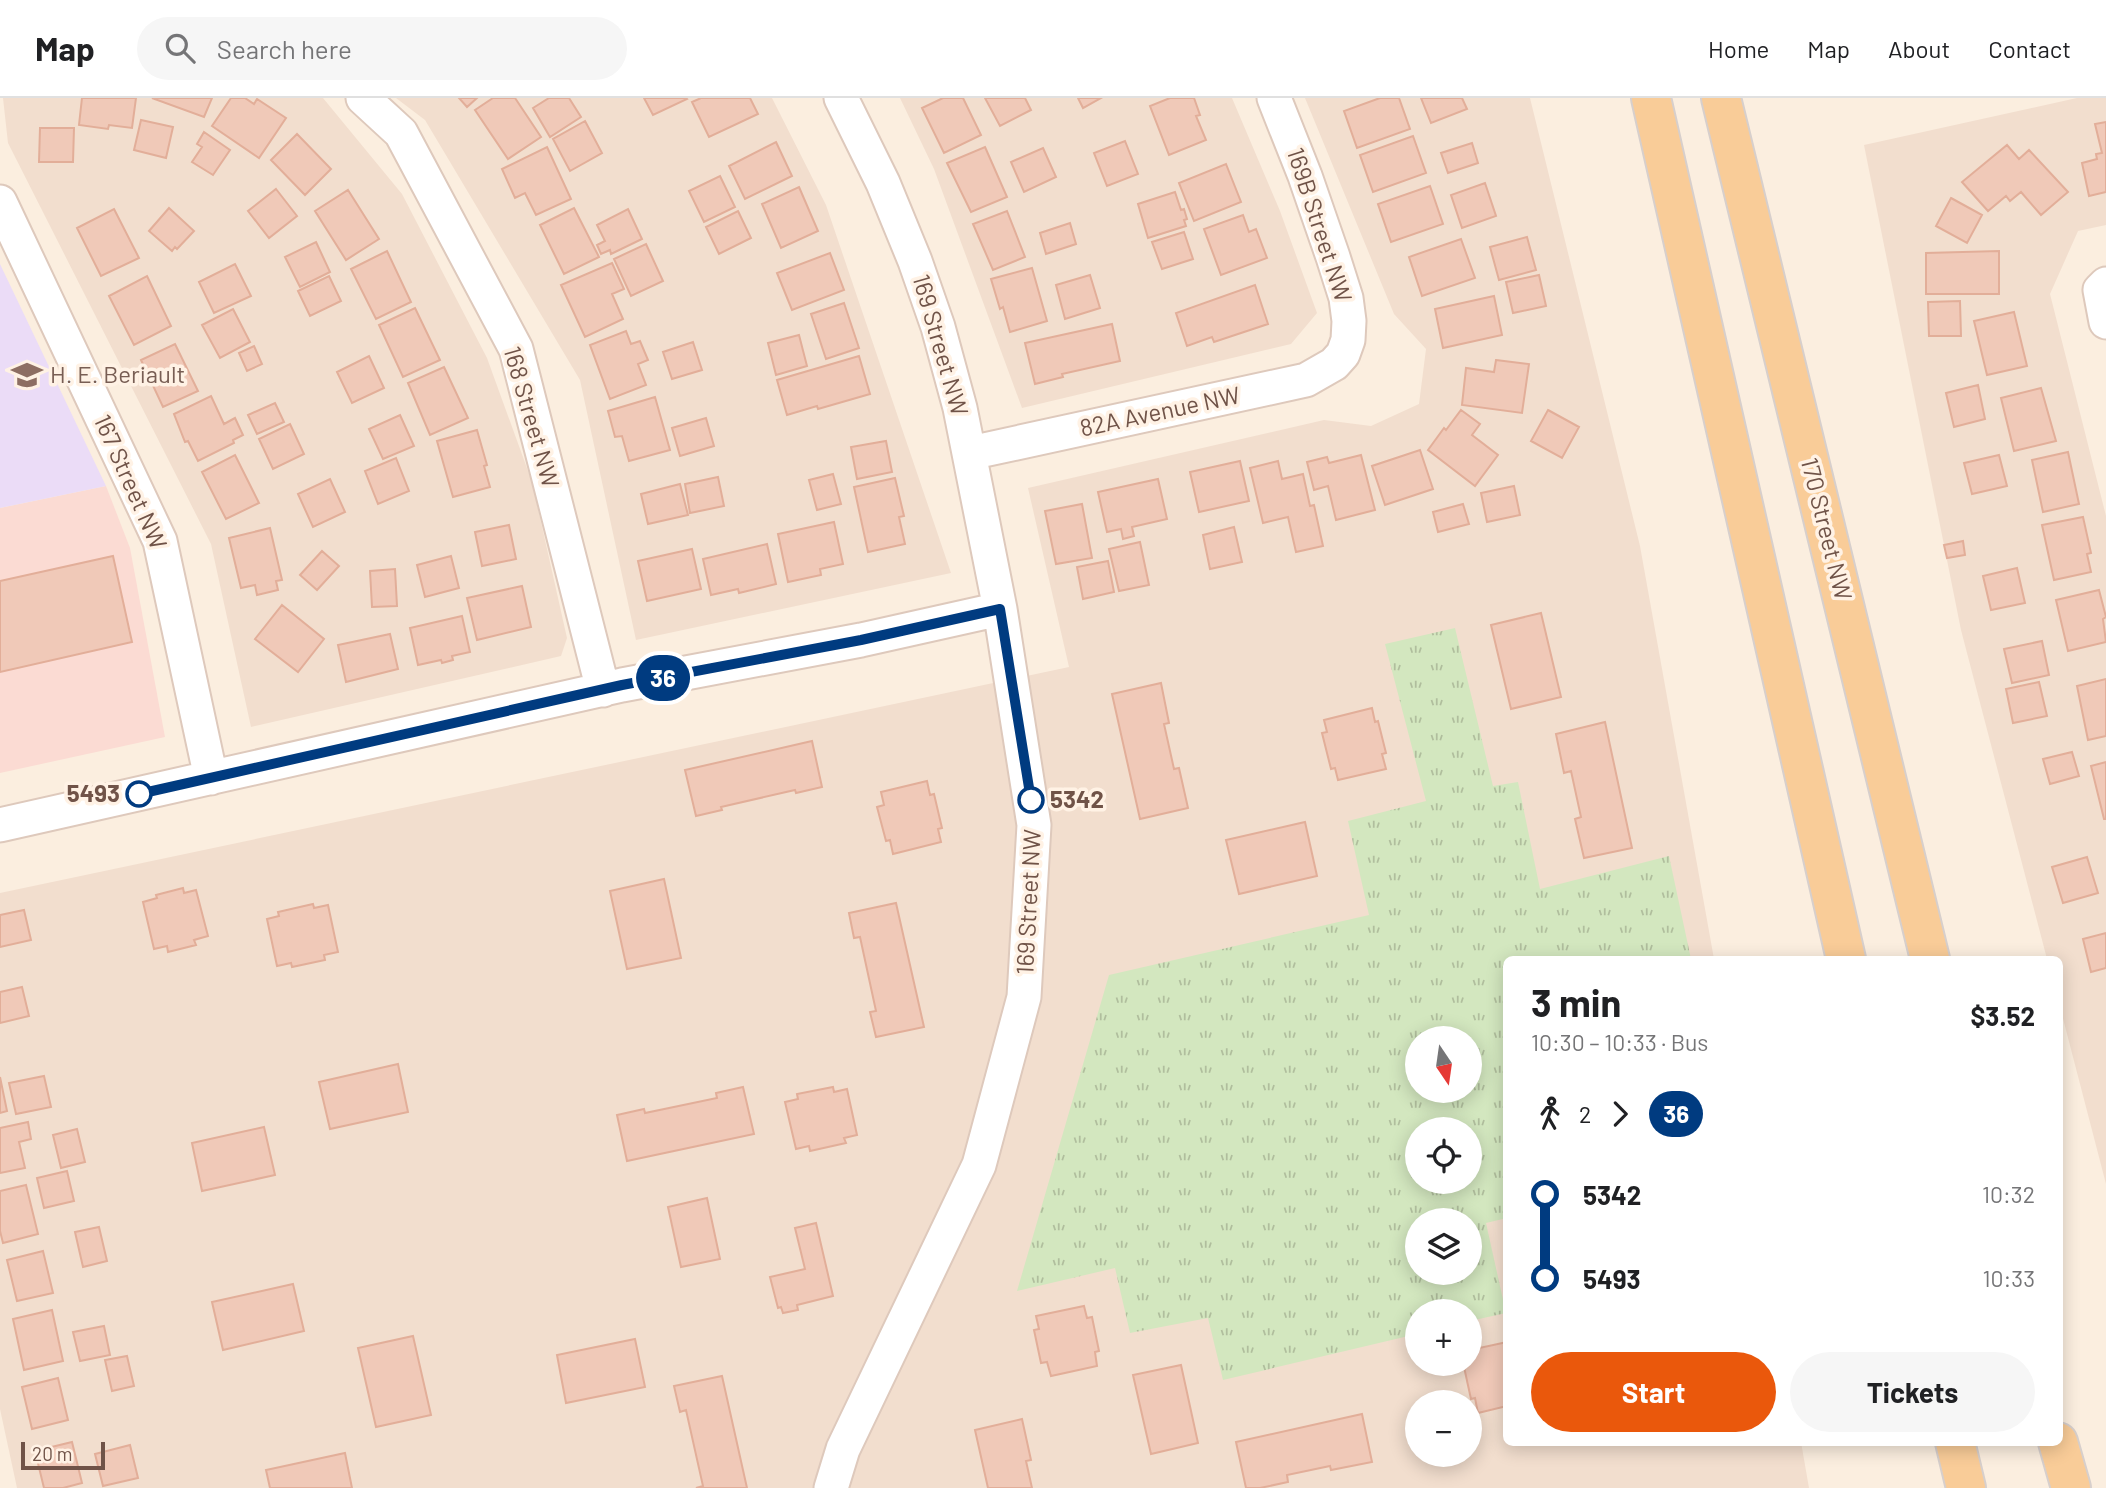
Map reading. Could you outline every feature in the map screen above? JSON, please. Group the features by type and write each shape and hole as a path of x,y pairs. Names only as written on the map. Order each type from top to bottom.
{"main road":[{"path":"1651,98 1845,956"},
{"name":"170 Street NW","path":"1721,98 1929,956"},
{"path":"1956,1446 1966,1488"},
{"path":"2059,1446 2071,1488"}],"street":[{"name":"168 Street NW","path":"363,98 401,133 516,349 603,690"},
{"name":"169 Street NW","path":"831,1488 843,1449 979,1165 1024,997 1034,825 1000,609 970,453 939,327 883,183 841,98"},
{"name":"169B Street NW","path":"1274,98 1305,176 1346,299 1348,340 1343,354"},
{"name":"167 Street NW","path":"0,201 160,541 211,778"},
{"name":"82A Avenue NW","path":"970,453 1306,380 1334,364 1343,354"},
{"path":"0,825 603,690 861,640 1000,609"}],"shaded area":[{"path":"3,98 323,98 402,194 487,358 532,482 567,638 561,656 251,727 211,544 8,143"},
{"path":"396,98 772,98 826,205 951,573 636,640 580,380 425,120"},
{"path":"900,98 1232,98 1280,211 1317,313 1291,344 1022,408 934,169"},
{"path":"1305,98 1530,98 1640,546 1713,956 1503,956 1503,1446 1802,1446 1809,1488 17,1488 0,1409 0,893 1069,667 1028,488 1324,420 1371,426 1419,404 1426,349 1394,314"},
{"path":"2077,98 2106,98 2106,225 2078,231 2050,294 2106,516 2106,1184 2063,1019 2063,956 2046,956 1961,630 1864,145"},
{"name":"H. E. Beriault","path":"0,264 106,486 0,508"},
{"path":"106,486 130,548 165,737 0,773 0,508"}],"green space":[{"path":"1455,628 1493,786 1518,782 1540,889 1669,856 1690,956 1503,956 1503,1219 1486,1223 1503,1300 1503,1314 1482,1318 1482,1299 1405,1299 1405,1337 1223,1380 1208,1318 1130,1333 1115,1268 1017,1291 1109,975 1369,915 1348,821 1426,801 1385,644"}],"building":[{"path":"82,98 136,98 132,128 109,125 108,129 79,125"},
{"path":"152,98 212,98 204,117"},
{"path":"231,98 245,98 254,104 257,99 286,118 259,158 212,126"},
{"path":"459,98 477,98 467,107"},
{"path":"493,98 515,98 541,137 508,159 475,110"},
{"path":"549,98 569,98 581,117 550,137 533,108"},
{"path":"644,98 686,98 687,99 653,115"},
{"path":"701,98 750,98 758,114 709,137 692,102"},
{"path":"943,98 963,98 981,135 944,153 922,108"},
{"path":"985,98 1025,98 1031,110 1000,126"},
{"path":"1078,98 1101,98 1083,108"},
{"path":"1170,98 1194,98 1200,115 1196,116 1206,140 1169,155 1150,106"},
{"path":"1380,98 1399,98 1410,129 1357,148 1344,111"},
{"path":"1421,98 1462,98 1467,109 1431,123"},
{"path":"141,120 173,127 166,158 134,150"},
{"path":"585,121 602,153 570,171 553,139"},
{"path":"2106,122 2106,192 2089,196 2082,163 2097,159 2096,154 2102,153 2095,124"},
{"path":"40,128 74,128 73,162 39,162"},
{"path":"204,132 230,150 213,175 192,162 202,147 197,144"},
{"path":"297,134 331,169 305,195 271,160"},
{"path":"1413,136 1426,173 1373,192 1360,155"},
{"path":"1125,141 1138,174 1107,186 1094,153"},
{"path":"776,142 792,176 745,199 729,166"},
{"path":"1472,143 1478,163 1448,173 1441,153"},
{"path":"2007,145 2019,159 2029,150 2068,192 2041,215 2021,192 2010,201 2006,196 1988,211 1962,182"},
{"path":"547,147 571,199 536,215 525,193 515,198 502,169"},
{"path":"985,147 1007,197 971,212 947,163"},
{"path":"1043,148 1056,177 1024,192 1011,162"},
{"path":"1226,164 1241,202 1194,221 1179,183"},
{"path":"720,176 735,207 704,222 689,191"},
{"path":"1485,183 1496,216 1462,228 1451,195"},
{"path":"1430,186 1443,224 1391,242 1378,204"},
{"path":"799,187 818,231 781,248 762,204"},
{"path":"276,189 297,216 269,238 248,211"},
{"path":"348,190 379,239 346,260 315,211"},
{"path":"1175,192 1181,210 1184,209 1186,226 1148,238 1138,204"},
{"path":"1951,198 1982,215 1967,243 1936,226"},
{"path":"169,208 194,231 172,251 149,231"},
{"path":"574,208 599,257 564,274 540,225"},
{"path":"114,209 139,258 101,276 77,228"},
{"path":"628,209 642,239 611,254 610,250 601,254 597,245 605,241 597,225"},
{"path":"738,211 751,238 719,254 706,227"},
{"path":"1007,211 1025,257 993,270 973,224"},
{"path":"1243,215 1249,232 1256,229 1267,258 1221,275 1204,229"},
{"path":"1070,223 1076,244 1046,254 1040,233"},
{"path":"1184,232 1193,259 1162,269 1152,242"},
{"path":"1527,237 1536,270 1499,280 1490,247"},
{"path":"1461,239 1475,278 1422,296 1409,257"},
{"path":"316,242 330,272 300,287 285,257"},
{"path":"646,244 663,281 631,296 614,259"},
{"path":"387,251 411,302 376,319 351,269"},
{"path":"1999,251 1999,294 1926,294 1926,253"},
{"path":"830,253 844,290 792,310 777,273"},
{"path":"612,263 624,289 612,294 623,319 585,337 561,285"},
{"path":"235,264 251,296 214,313 199,282"},
{"path":"1032,268 1047,321 1010,332 991,279"},
{"path":"1090,275 1100,308 1065,319 1056,285"},
{"path":"1539,275 1546,306 1513,313 1506,282"},
{"path":"147,276 171,326 134,345 109,296"},
{"path":"329,276 341,301 310,316 298,291"},
{"path":"1255,285 1268,324 1214,342 1212,337 1187,346 1176,313"},
{"path":"1494,296 1502,335 1443,348 1435,309"},
{"path":"1960,301 1961,336 1929,336 1928,302"},
{"path":"844,303 859,348 826,359 811,314"},
{"path":"415,308 440,360 403,377 379,325"},
{"path":"233,309 250,342 220,358 202,325"},
{"path":"2014,312 2027,366 1987,375 1974,321"},
{"path":"1112,324 1120,361 1062,374 1063,377 1035,384 1025,343"},
{"path":"626,331 631,344 640,341 648,360 638,364 646,385 610,399 590,345"},
{"path":"799,335 807,366 776,375 768,343"},
{"path":"693,342 702,370 672,379 663,352"},
{"path":"175,344 198,391 163,407 141,360"},
{"path":"254,346 262,364 247,371 239,353"},
{"path":"369,356 384,388 352,403 337,372"},
{"path":"859,356 870,394 787,415 777,380"},
{"path":"1496,360 1529,364 1522,413 1462,405 1466,368 1494,372"},
{"path":"444,367 468,418 430,435 408,383"},
{"path":"1978,385 1985,419 1954,427 1946,393"},
{"path":"2041,388 2056,441 2014,451 2001,398"},
{"path":"211,396 224,424 235,418 243,435 233,440 234,443 198,461 188,441 185,442 174,414"},
{"path":"655,397 670,450 629,461 622,436 615,437 608,411"},
{"path":"275,403 284,422 257,434 248,415"},
{"path":"1461,410 1480,424 1472,435 1498,455 1475,486 1428,450"},
{"path":"1548,410 1579,427 1562,458 1531,441"},
{"path":"400,415 414,446 383,459 369,429"},
{"path":"706,418 714,446 680,456 672,428"},
{"path":"290,424 304,454 273,469 259,439"},
{"path":"477,430 490,487 453,497 437,441"},
{"path":"886,441 892,472 857,479 851,447"},
{"path":"1420,450 1433,489 1385,505 1372,466"},
{"path":"2068,452 2079,504 2043,512 2032,460"},
{"path":"235,455 259,503 226,519 202,472"},
{"path":"1361,455 1375,510 1336,520 1328,486 1314,490 1307,462 1327,457 1329,463"},
{"path":"1999,455 2007,486 1972,494 1964,463"},
{"path":"396,458 409,491 378,504 365,471"},
{"path":"1240,461 1249,501 1199,512 1190,472"},
{"path":"1278,461 1282,479 1303,474 1310,506 1314,505 1323,546 1296,552 1288,517 1263,523 1250,468"},
{"path":"833,474 841,504 817,510 809,480"},
{"path":"718,477 724,506 690,513 685,484"},
{"path":"895,478 904,516 899,517 905,544 868,552 854,487"},
{"path":"330,479 345,512 313,527 298,494"},
{"path":"1158,479 1167,519 1132,527 1134,536 1123,539 1121,529 1107,532 1098,492"},
{"path":"680,484 688,515 648,524 641,494"},
{"path":"1514,486 1520,515 1487,522 1481,493"},
{"path":"1082,504 1092,558 1056,564 1045,511"},
{"path":"1463,504 1469,524 1438,532 1433,512"},
{"path":"2083,517 2091,553 2087,554 2091,572 2054,580 2042,525"},
{"path":"834,522 843,564 820,569 821,575 788,582 778,534"},
{"path":"509,525 516,559 482,566 475,532"},
{"path":"1234,527 1242,562 1210,569 1203,535"},
{"path":"270,528 282,580 276,581 278,590 257,595 255,585 241,588 229,538"},
{"path":"1963,541 1965,555 1947,558 1944,545"},
{"path":"1140,542 1149,585 1119,591 1109,549"},
{"path":"767,544 776,584 739,593 738,589 711,595 703,559"},
{"path":"692,549 701,589 647,601 638,561"},
{"path":"322,551 339,566 317,590 300,575"},
{"path":"113,556 132,642 0,672 0,581"},
{"path":"451,556 459,588 425,597 417,565"},
{"path":"1108,561 1114,592 1083,599 1077,567"},
{"path":"2017,568 2025,603 1991,610 1983,576"},
{"path":"395,569 397,606 372,607 370,571"},
{"path":"522,586 531,627 477,640 467,598"},
{"path":"2099,590 2106,617 2103,619 2106,642 2068,651 2056,600"},
{"path":"282,605 324,639 298,672 255,639"},
{"path":"1541,613 1561,697 1511,709 1491,625"},
{"path":"462,616 470,652 452,656 453,660 442,663 441,660 418,665 410,628"},
{"path":"390,634 398,669 346,682 338,645"},
{"path":"2042,641 2049,675 2012,683 2004,649"},
{"path":"2106,679 2106,736 2088,740 2077,686"},
{"path":"2039,682 2047,716 2013,723 2006,689"},
{"path":"1161,683 1169,723 1164,724 1174,769 1179,768 1188,808 1140,819 1112,694"},
{"path":"1372,708 1386,753 1382,754 1386,769 1338,780 1335,768 1331,769 1322,733 1327,732 1324,720"},
{"path":"1605,722 1632,848 1584,858 1575,819 1581,817 1571,771 1564,773 1556,734"},
{"path":"812,741 822,787 796,793 795,790 721,807 722,810 696,816 685,770"},
{"path":"2072,752 2079,776 2050,784 2043,759"},
{"path":"2106,762 2106,819 2104,819 2091,766"},
{"path":"927,781 930,795 934,794 942,828 938,829 941,842 893,854 890,840 886,841 877,807 884,805 881,792"},
{"path":"1305,822 1317,876 1239,894 1226,840"},
{"path":"2087,857 2098,893 2063,903 2052,867"},
{"path":"664,879 681,958 627,969 610,891"},
{"path":"183,888 184,893 196,890 208,936 194,940 196,945 168,952 167,946 154,949 143,902 157,898 156,895"},
{"path":"896,903 924,1027 876,1037 870,1012 876,1011 860,937 854,938 849,913"},
{"path":"313,904 314,908 328,905 338,952 324,955 325,960 292,967 291,963 277,966 267,919 279,916 278,912"},
{"path":"24,910 31,940 0,947 0,915"},
{"path":"2106,933 2106,968 2091,972 2083,939"},
{"path":"22,987 29,1016 0,1023 0,992"},
{"path":"398,1064 408,1112 330,1129 319,1082"},
{"path":"44,1076 51,1107 16,1114 9,1083"},
{"path":"0,1077 7,1111 0,1113"},
{"path":"743,1087 754,1134 627,1161 617,1115 644,1109 645,1113 717,1098 716,1093"},
{"path":"833,1087 834,1092 847,1089 857,1135 844,1138 846,1143 810,1151 809,1146 796,1149 785,1102 798,1099 797,1094"},
{"path":"28,1122 31,1139 19,1142 25,1168 0,1173 0,1128"},
{"path":"264,1127 275,1175 202,1191 192,1143"},
{"path":"77,1129 85,1162 61,1168 53,1135"},
{"path":"67,1171 74,1201 44,1208 37,1178"},
{"path":"26,1185 38,1234 3,1243 0,1231 0,1191"},
{"path":"707,1198 720,1259 681,1267 668,1207"},
{"path":"816,1223 833,1296 797,1305 798,1310 783,1313 781,1307 778,1308 770,1277 805,1269 795,1228"},
{"path":"99,1227 107,1261 83,1267 75,1232"},
{"path":"43,1251 53,1293 17,1301 7,1260"},
{"path":"293,1284 304,1331 223,1350 212,1302"},
{"path":"1084,1306 1087,1318 1092,1317 1099,1351 1095,1352 1097,1366 1051,1376 1047,1362 1041,1363 1034,1330 1039,1329 1036,1316"},
{"path":"52,1310 63,1361 24,1370 13,1319"},
{"path":"104,1326 110,1355 80,1361 73,1332"},
{"path":"413,1336 431,1415 376,1427 358,1348"},
{"path":"635,1339 645,1387 566,1403 557,1355"},
{"path":"1503,1343 1503,1407 1482,1412 1482,1390 1469,1390 1466,1376 1482,1376 1482,1347"},
{"path":"127,1356 134,1386 112,1391 105,1360"},
{"path":"1181,1365 1198,1443 1151,1454 1133,1375"},
{"path":"722,1376 747,1488 696,1488 703,1486 686,1410 680,1412 674,1386"},
{"path":"58,1378 68,1420 32,1429 22,1387"},
{"path":"1362,1414 1372,1462 1331,1470 1330,1466 1287,1475 1288,1482 1246,1488 1236,1442"},
{"path":"1022,1419 1031,1460 1026,1461 1032,1488 988,1488 975,1430"},
{"path":"72,1442 82,1483 63,1488 44,1488 35,1451"},
{"path":"130,1445 138,1478 103,1486 95,1454"},
{"path":"345,1453 352,1488 270,1488 266,1470"}],"bus line":[{"name":"36","path":"139,794 622,685 861,640 1000,609 1031,800"}],"place":[{"name":"H. E. Beriault","path":"27,375"},
{"name":"5493","path":"139,794"},
{"name":"5342","path":"1031,800"}]}
